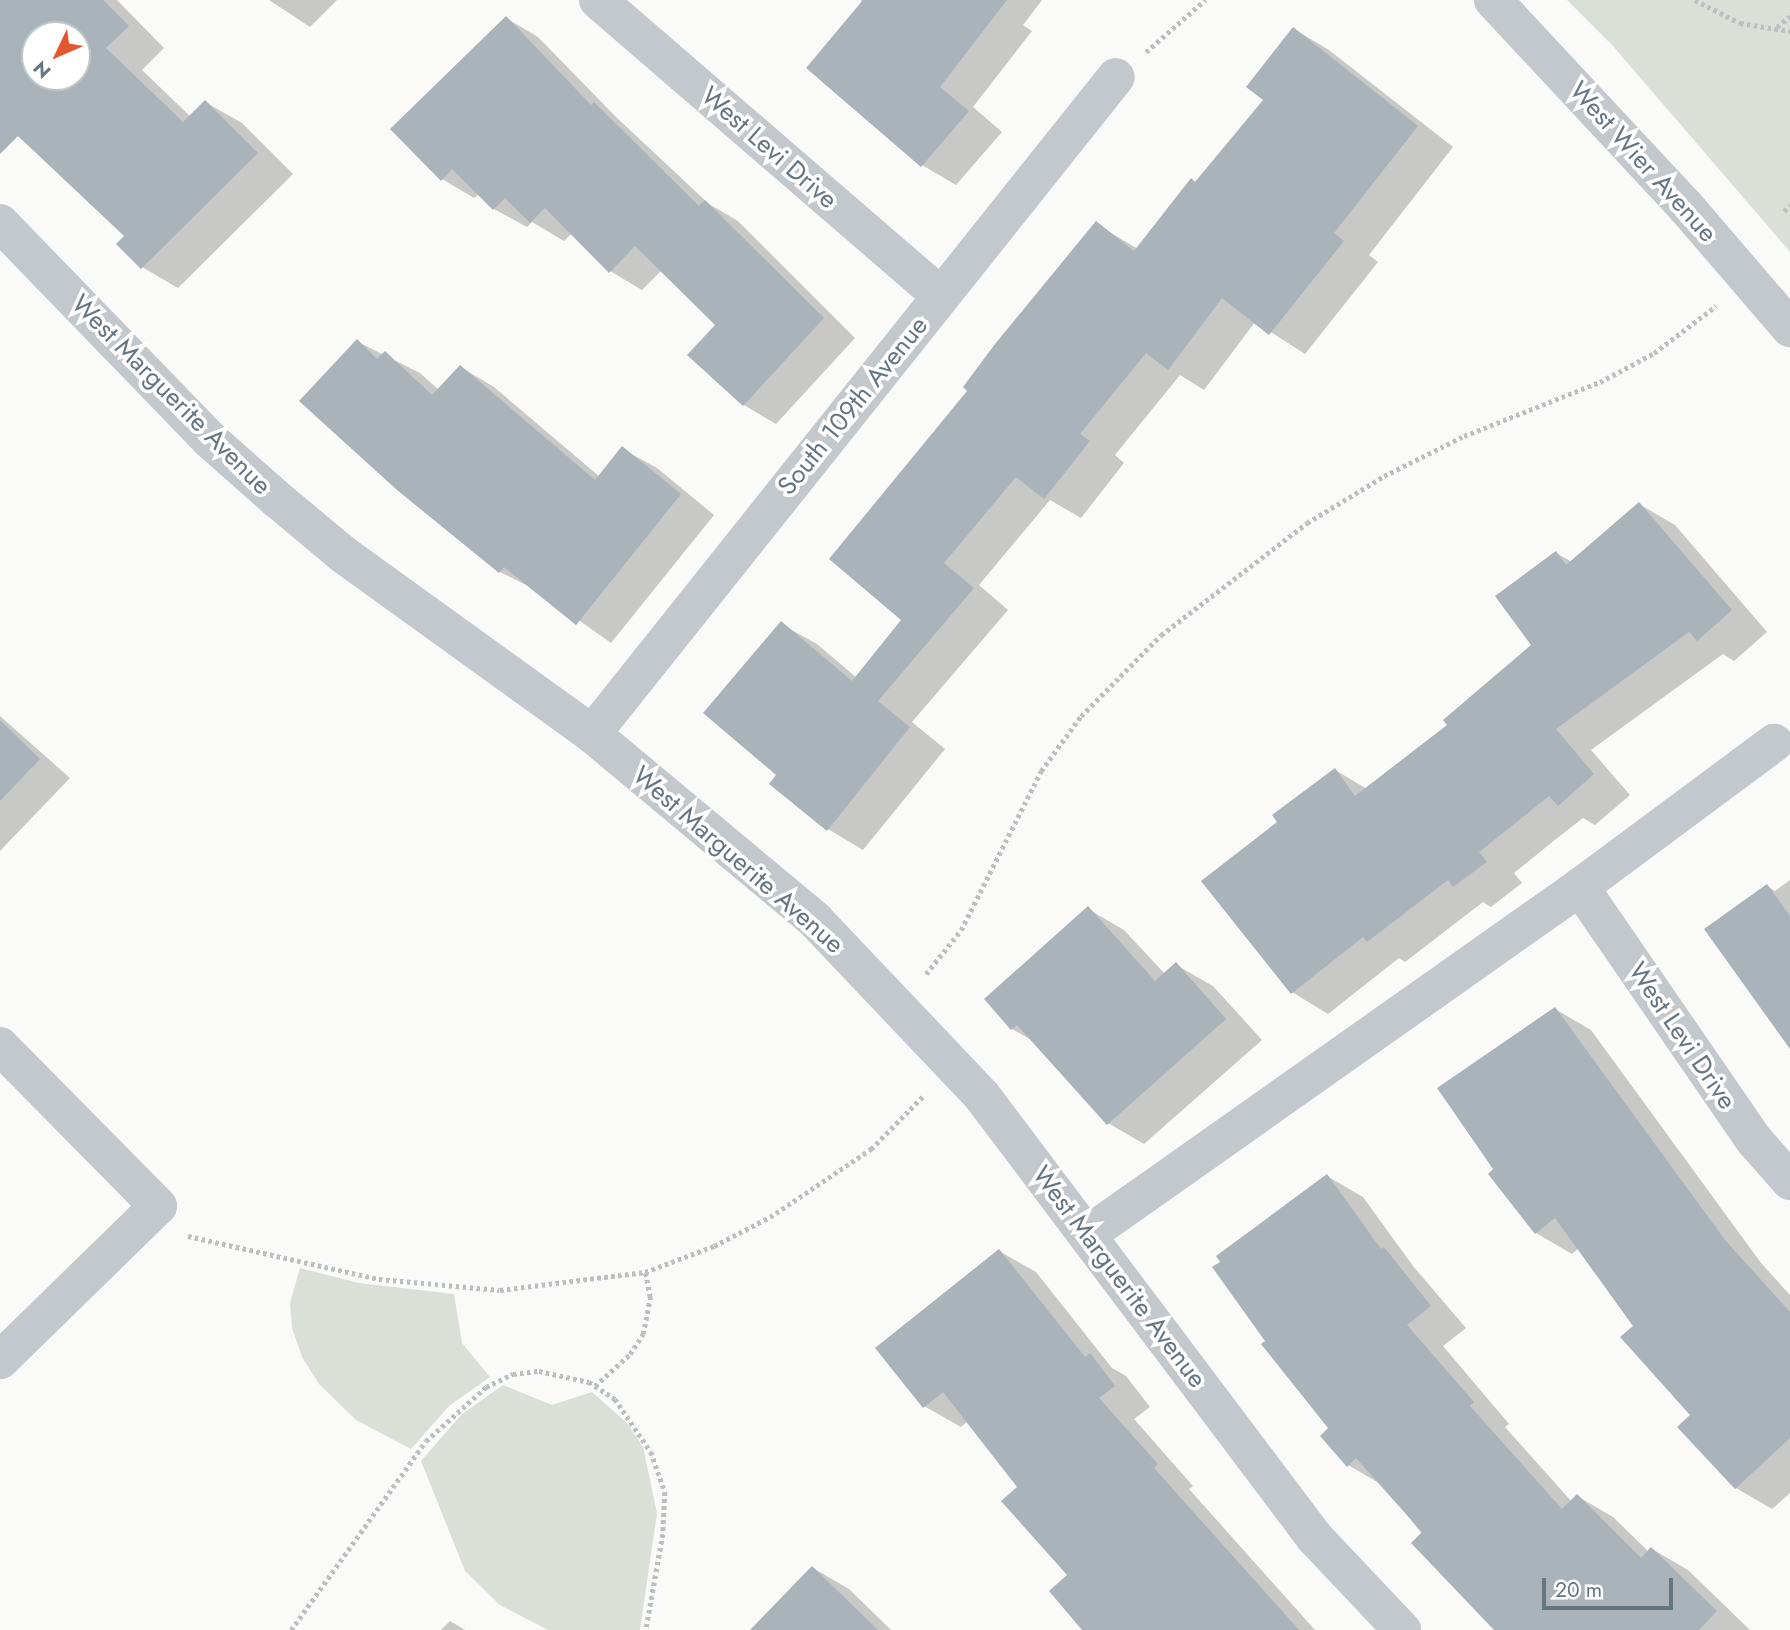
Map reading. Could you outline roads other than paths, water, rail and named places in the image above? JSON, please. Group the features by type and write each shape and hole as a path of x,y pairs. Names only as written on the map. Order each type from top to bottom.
{"street":[{"name":"West Levi Drive","path":"598,0 941,296"},
{"name":"West Wier Avenue","path":"1493,0 1790,328"},
{"name":"South 109th Avenue","path":"592,734 1116,77"},
{"name":"West Marguerite Avenue","path":"0,223 209,439 278,500 345,555 592,734 815,919 982,1096 1315,1538 1402,1630"},
{"path":"1087,1235 1580,887 1774,743"},
{"name":"West Levi Drive","path":"1580,887 1754,1140 1790,1181"},
{"path":"0,1046 158,1206 0,1360"}]}
